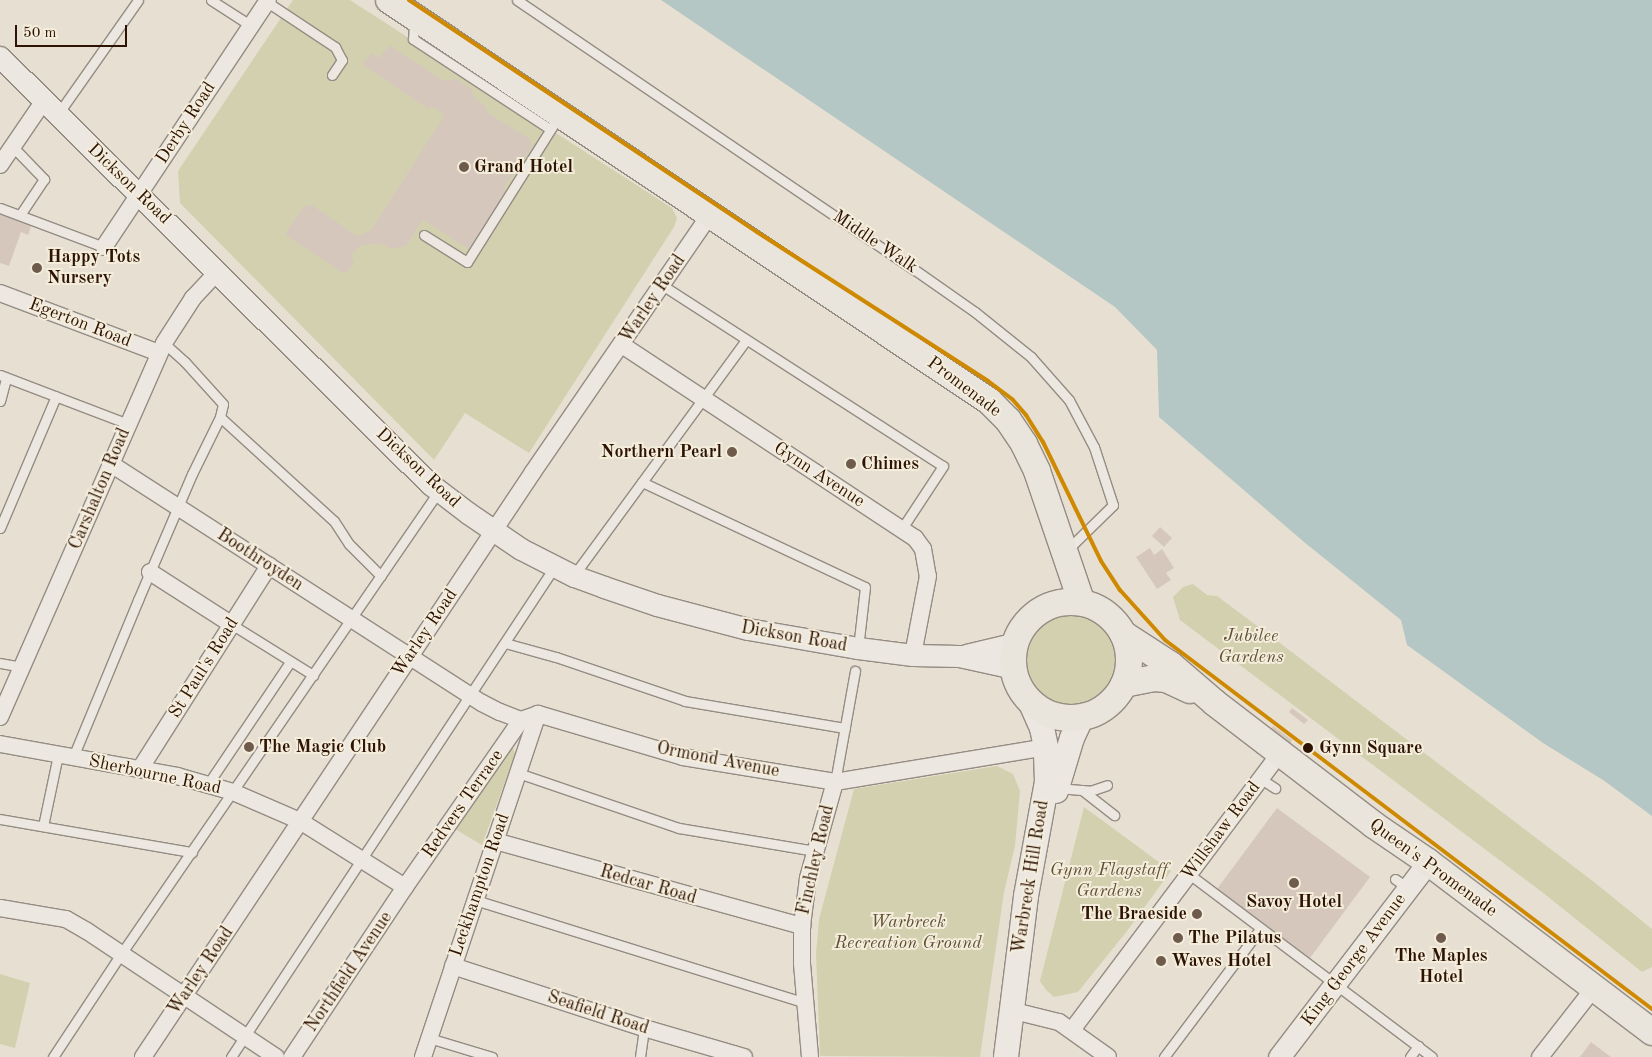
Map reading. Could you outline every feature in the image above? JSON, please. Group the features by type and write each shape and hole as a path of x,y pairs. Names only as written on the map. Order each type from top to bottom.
{"main road":[{"name":"Promenade","path":"389,0 414,16 555,121 711,213 989,401 1008,420 1024,444 1037,470 1082,603"},
{"name":"Promenade","path":"1051,605 1058,578 1062,544"},
{"path":"1066,602 1082,603 1098,608 1112,619 1123,634 1128,651 1129,668 1124,684 1107,706 1082,717 1066,718 1051,714 1030,700 1019,685 1015,655 1029,620 1051,605 1066,602"},
{"name":"Queen's Promenade","path":"1123,634 1171,665 1215,703 1374,825 1428,862 1652,1032"},
{"name":"Queen's Promenade","path":"1124,684 1154,678 1166,679 1215,703"},
{"name":"Warbreck Hill Road","path":"1018,1057 1016,1012 1030,867 1047,782 1046,747 1042,728 1030,700"},
{"name":"Warbreck Hill Road","path":"1006,1057 1057,788 1072,738 1082,717"}],"street":[{"name":"Derby Road","path":"104,247 250,25 268,1"},
{"name":"Dickson Road","path":"0,57 50,109 218,271 438,492 494,531 574,576 701,618 748,629 858,648 913,655 1015,655"},
{"path":"0,165 13,147 50,109"},
{"name":"Warley Road","path":"144,1057 409,656 711,213"},
{"name":"Carshalton Road","path":"0,717 161,348 193,298 218,271"},
{"name":"Egerton Road","path":"0,293 161,348"},
{"name":"Gynn Avenue","path":"622,345 915,538 924,549 928,576 913,655"},
{"name":"Boothroyden","path":"111,464 409,656"},
{"name":"St Paul's Road","path":"140,770 231,624 270,566"},
{"path":"150,572 231,624"},
{"path":"409,656 500,712 521,720 538,714"},
{"name":"Ormond Avenue","path":"538,714 683,757 835,782 1046,747"},
{"name":"Leckhampton Road","path":"424,1057 428,1038 538,714"},
{"name":"Redvers Terrace","path":"406,887 521,720"},
{"name":"Sherbourne Road","path":"0,744 208,784 233,792 300,821 406,887"},
{"name":"Willshaw Road","path":"1072,1030 1281,752"},
{"name":"Finchley Road","path":"810,1057 807,1003 802,963 802,926 808,878 835,782"},
{"name":"Redcar Road","path":"495,841 802,926"},
{"name":"King George Avenue","path":"1280,1057 1334,985 1402,884 1428,862"},
{"name":"Northfield Avenue","path":"292,1057 406,887"},
{"path":"0,908 66,920 87,931 276,1057"},
{"name":"Seafield Road","path":"453,966 644,1028 744,1057"},
{"path":"1540,1057 1594,988"},
{"path":"1016,1012 1059,1022 1108,1057"}],"lane":[{"path":"50,109 138,0"},
{"path":"211,0 250,25"},
{"name":"Middle Walk","path":"517,0 915,270 975,312 1031,357 1069,400 1094,447 1113,505 1062,544"},
{"path":"268,1 335,47 342,60 332,75"},
{"path":"424,235 467,262 555,121"},
{"path":"13,147 44,179 20,216"},
{"path":"0,208 104,247"},
{"path":"662,285 943,466 902,528"},
{"path":"574,576 745,340"},
{"path":"42,826 65,756 220,417 223,404 185,362 161,348"},
{"path":"0,401 3,377 128,424"},
{"path":"0,528 56,396"},
{"path":"220,417 334,521 349,544 381,576"},
{"path":"642,482 865,587 858,648"},
{"path":"53,1057 121,954 438,492"},
{"path":"231,1057 555,566"},
{"path":"231,624 313,675"},
{"path":"505,642 556,657 685,701 844,728"},
{"path":"208,784 290,662"},
{"path":"0,663 22,667"},
{"path":"835,782 855,671"},
{"path":"518,773 678,828 815,851"},
{"path":"1261,779 1275,788"},
{"path":"1057,788 1090,791 1107,785"},
{"path":"1082,790 1114,815"},
{"path":"0,819 192,852"},
{"path":"1189,874 1432,1057"},
{"path":"475,900 807,1003"},
{"path":"1164,1057 1261,928"},
{"path":"640,1057 644,1028"},
{"path":"428,1038 492,1057"},
{"path":"1410,1057 1418,1046"}],"green space":[{"path":"293,0 350,0 672,208 677,218 674,227 529,453 465,413 434,460 180,203 178,171"},
{"name":"Jubilee Gardens","path":"1193,584 1207,595 1217,596 1276,640 1594,882 1652,929 1652,967 1642,972 1542,892 1180,620 1173,597 1183,587"},
{"path":"1071,612 1089,616 1105,626 1115,642 1119,660 1115,678 1105,694 1089,704 1071,708 1053,704 1037,694 1027,678 1023,660 1027,642 1037,626 1053,616"},
{"path":"513,747 515,754 482,845 455,829"},
{"name":"Warbreck Recreation Ground","path":"997,766 1013,774 1020,791 1015,846 1004,892 980,1057 820,1056 816,954 819,919 854,789"},
{"name":"Gynn Flagstaff Gardens","path":"1084,807 1171,871 1127,931 1078,992 1054,997 1040,981"},
{"path":"0,974 30,983 15,1048 0,1044"}],"shaded area":[{"path":"661,0 1652,0 1652,816 1603,780 1543,743 1407,645 1401,620 1304,542 1159,417 1157,350 1115,307"}],"building":[{"name":"Grand Hotel","path":"389,45 444,81 455,79 472,89 472,95 484,105 488,113 531,140 531,149 505,186 505,193 469,249 423,220 406,246 392,249 380,243 359,246 351,256 354,262 348,271 343,273 286,235 287,230 305,206 312,205 357,236 371,230 445,115 431,106 428,109 362,64 371,53 380,58"},
{"path":"0,212 32,224 28,235 21,232 9,266 0,263"},
{"path":"1160,527 1172,538 1164,547 1152,536"},
{"path":"1150,548 1154,555 1162,549 1174,568 1166,573 1171,580 1157,589 1136,557"},
{"path":"1292,708 1308,720 1304,724 1289,712"},
{"path":"1273,726 1292,740 1290,744 1270,730"},
{"name":"Savoy Hotel","path":"1277,808 1370,877 1310,958 1217,889"},
{"path":"1591,1042 1611,1057 1580,1057"}],"transit line":[{"path":"409,0 757,232 988,381 1013,400 1026,415 1043,442 1101,561 1120,590 1165,640 1652,1009"}],"place":[{"name":"Grand Hotel","path":"464,167"},
{"name":"Happy Tots Nursery","path":"37,268"},
{"name":"Northern Pearl","path":"732,452"},
{"name":"Chimes","path":"851,464"},
{"name":"The Magic Club","path":"249,747"},
{"name":"Gynn Square","path":"1308,748"},
{"name":"Savoy Hotel","path":"1294,883"},
{"name":"The Braeside","path":"1197,914"},
{"name":"The Pilatus","path":"1178,938"},
{"name":"The Maples Hotel","path":"1441,938"},
{"name":"Waves Hotel","path":"1161,961"}]}
